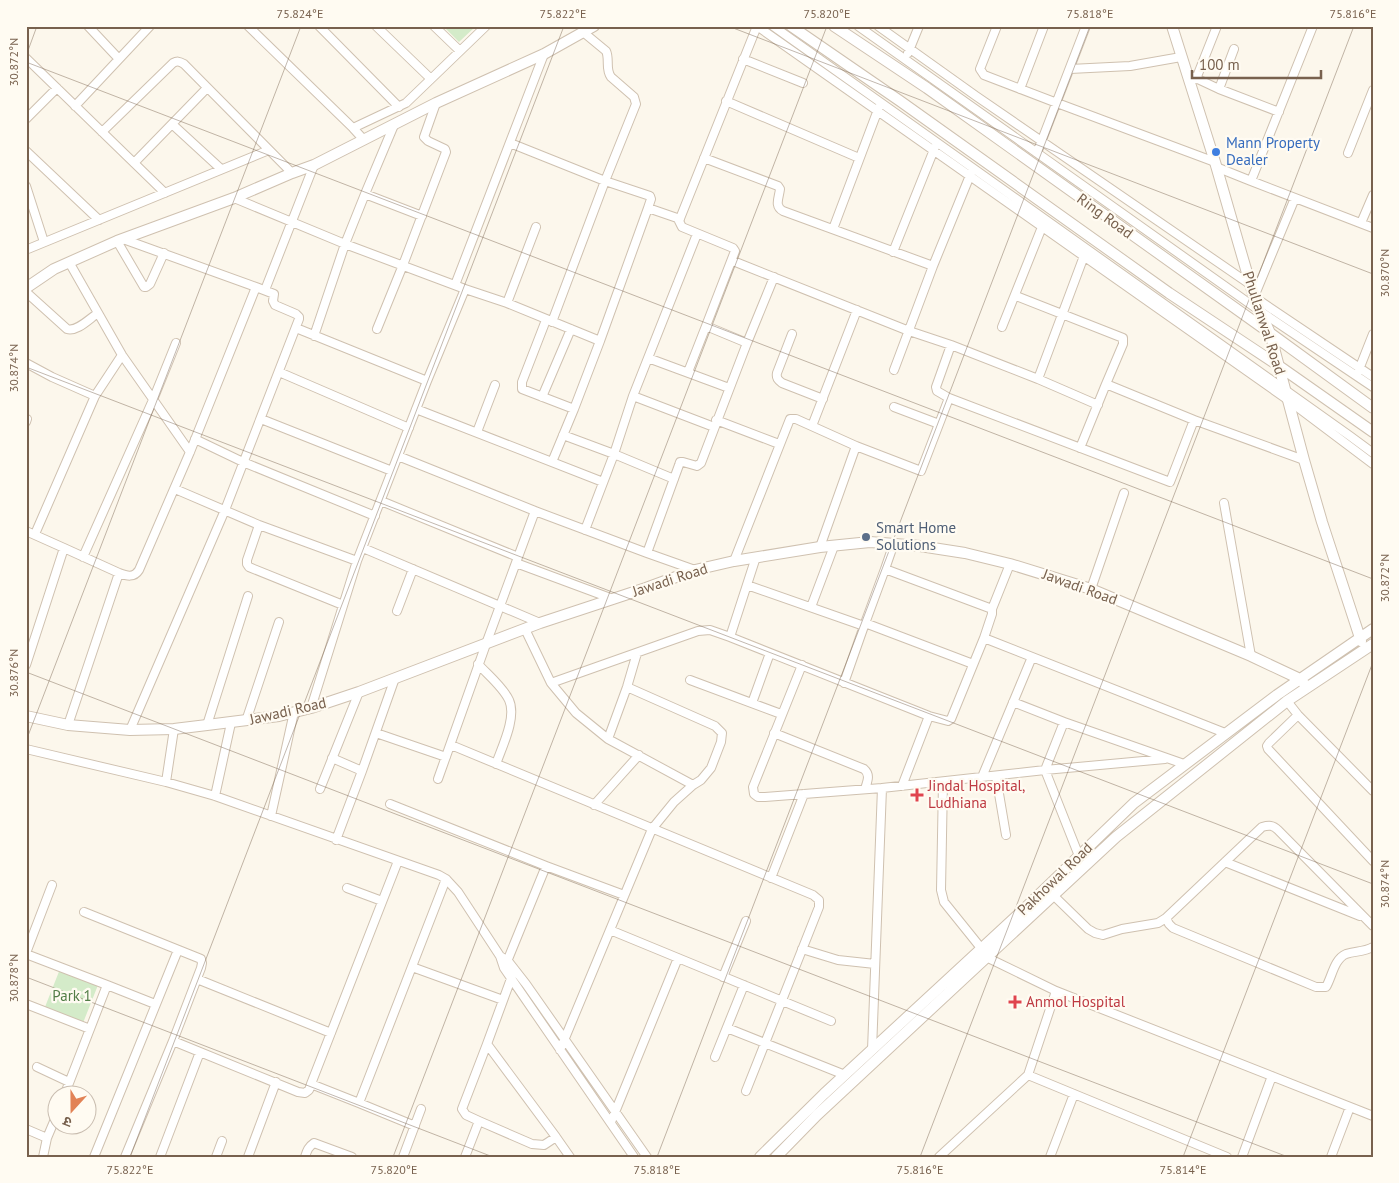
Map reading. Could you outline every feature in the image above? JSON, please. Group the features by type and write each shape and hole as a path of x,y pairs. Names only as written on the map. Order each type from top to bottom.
{"street":[{"path":"88,26 119,59"},
{"path":"75,106 150,26"},
{"path":"248,26 354,128 364,140"},
{"path":"319,26 399,107"},
{"path":"376,26 432,79"},
{"path":"434,26 460,51"},
{"path":"354,128 399,107 413,98 486,26"},
{"path":"26,288 54,269 120,240 234,198 314,165 436,103 544,54 594,26"},
{"path":"688,372 736,251 733,248 682,227 679,221 757,26 878,110 935,146"},
{"path":"773,26 880,102 1042,227 1288,400 1373,464"},
{"path":"791,26 900,101 1169,293 1279,366 1373,432"},
{"name":"Ring Road","path":"834,26 926,88 1373,408"},
{"path":"858,26 1260,311 1373,388"},
{"path":"878,26 976,96 1251,285"},
{"path":"906,60 919,26"},
{"path":"997,26 980,69 984,75 1216,164 1251,181 1373,228"},
{"path":"1020,89 1044,26"},
{"path":"1037,153 1086,26"},
{"name":"Phullanwal Road","path":"1172,26 1181,57 1192,76 1254,297 1270,333 1322,522 1359,637 1368,646"},
{"path":"1217,26 1192,76 1219,89 1279,112"},
{"path":"1251,181 1313,26"},
{"path":"574,409 526,391 521,386 635,108 636,101 608,74 608,55 606,51 583,32"},
{"path":"1219,89 1234,49"},
{"path":"455,285 544,54"},
{"path":"1070,69 1130,66 1181,57"},
{"path":"26,58 165,193"},
{"path":"743,59 803,83"},
{"path":"102,132 176,61 184,64 292,173"},
{"path":"26,119 57,88"},
{"path":"134,163 207,88"},
{"path":"1348,153 1373,90"},
{"path":"972,106 976,96"},
{"path":"726,101 859,158"},
{"path":"833,229 880,102"},
{"path":"377,329 446,152 445,149 424,137 436,103"},
{"path":"172,124 221,169"},
{"path":"314,336 346,244 394,125"},
{"path":"510,143 605,181 650,196 652,199 600,341 552,462"},
{"path":"893,252 935,146"},
{"path":"28,249 269,150"},
{"path":"26,151 99,220"},
{"path":"704,158 778,186 780,189 777,203 780,209 933,266"},
{"path":"265,290 314,165"},
{"path":"894,370 971,172"},
{"path":"971,172 1090,250 1373,453"},
{"path":"26,186 44,242"},
{"path":"365,194 422,216"},
{"path":"1361,224 1373,195"},
{"path":"234,198 292,220 346,244 507,303 600,341"},
{"path":"1295,198 1254,297 1373,377"},
{"path":"648,208 680,219"},
{"path":"507,303 536,227"},
{"path":"1002,327 1042,227"},
{"path":"585,530 614,454 633,396 697,234"},
{"path":"120,240 144,287 150,284 164,253"},
{"path":"120,240 164,253 265,290 274,294 273,301 275,305 298,315 299,319 226,510 130,730"},
{"path":"1038,379 1084,256"},
{"path":"732,261 909,331 951,345 1038,379 1098,405"},
{"path":"69,262 122,355 190,452"},
{"path":"647,553 680,462 699,466 774,277"},
{"path":"26,531 119,573 129,576 136,575 175,489 256,287"},
{"path":"311,708 357,561 465,289"},
{"path":"26,292 70,330 76,329 98,313"},
{"path":"1016,296 1123,338 1123,344 1080,448"},
{"path":"812,426 857,310"},
{"path":"706,326 747,343"},
{"path":"296,328 427,381"},
{"path":"542,397 571,330"},
{"path":"792,334 776,377 782,383 823,399"},
{"path":"1357,376 1373,334"},
{"path":"83,557 153,400 176,343"},
{"path":"951,345 936,387 937,391 949,398 1170,482 1194,420"},
{"path":"35,534 95,396 122,355"},
{"path":"648,358 730,388"},
{"path":"26,363 95,396"},
{"path":"279,372 409,428"},
{"path":"1106,384 1194,420 1304,460"},
{"path":"477,432 495,385"},
{"path":"633,396 779,444"},
{"path":"734,561 790,419 812,426 856,446 921,471 949,398"},
{"path":"894,407 939,424"},
{"path":"416,409 603,482"},
{"path":"261,419 392,471"},
{"path":"563,435 674,479"},
{"path":"195,439 243,462 375,516"},
{"path":"820,547 856,446"},
{"path":"398,456 585,530 695,570"},
{"path":"175,489 259,525 357,561"},
{"path":"1091,588 1124,493"},
{"path":"381,501 613,599"},
{"path":"1224,503 1251,656"},
{"path":"438,779 478,664 536,511"},
{"path":"259,525 246,560 249,567 343,605"},
{"name":"Jawadi Road","path":"26,716 68,725 130,730 231,723 279,716 311,708 359,692 540,623 695,570 756,557 820,547 870,542 942,549 1010,564 1091,588 1251,656 1303,683"},
{"path":"844,683 894,544"},
{"path":"811,607 834,546"},
{"path":"26,665 64,548"},
{"path":"363,548 540,623"},
{"path":"730,637 756,557"},
{"path":"551,683 698,631 710,630 929,716 948,721 951,719 984,638 992,609 1010,564"},
{"path":"397,611 413,569"},
{"path":"885,569 992,609"},
{"path":"68,725 119,573"},
{"path":"747,585 864,624 973,664"},
{"path":"207,725 248,596"},
{"path":"246,721 279,622"},
{"path":"525,629 551,683 576,713 608,739 693,785"},
{"name":"Pakhowal Road","path":"760,1157 872,1050 1053,895 1116,837 1287,700 1303,683 1359,637 1373,629"},
{"path":"984,638 1225,733"},
{"name":"Pakhowal Road","path":"776,1157 1134,803 1225,733 1303,683 1368,646"},
{"path":"608,739 637,653"},
{"path":"752,703 770,653"},
{"path":"982,777 1032,657"},
{"path":"478,664 503,690 512,710 508,729 496,764"},
{"path":"802,665 753,787 754,794 758,796 865,790 1045,770 1168,759"},
{"path":"336,840 395,678"},
{"path":"690,680 781,714"},
{"path":"560,1050 652,828 674,802 701,780 711,768 722,739 721,731 715,726 627,687"},
{"path":"320,789 359,692"},
{"path":"1287,700 1298,715 1373,791"},
{"path":"1014,702 1064,722 1184,764"},
{"path":"271,816 294,712"},
{"path":"1298,715 1269,743 1268,749 1373,861"},
{"path":"902,786 929,716"},
{"path":"1064,722 1045,770 1079,856"},
{"path":"215,796 231,723"},
{"path":"166,782 174,728"},
{"path":"774,733 864,769 868,776 865,790"},
{"path":"376,734 446,757"},
{"path":"451,745 814,895 819,900 819,907 746,1090"},
{"path":"26,749 166,782 215,796 446,879 458,892 506,964 511,978 634,1157"},
{"path":"594,805 639,755"},
{"path":"332,758 362,771"},
{"path":"996,776 1006,835"},
{"path":"943,782 941,890 944,902 984,953 1056,991 1373,1116"},
{"path":"872,1050 882,788"},
{"path":"772,878 804,794"},
{"path":"390,804 624,895"},
{"path":"1053,895 1088,929 1095,933 1103,935 1122,929 1158,924 1262,827 1269,825 1274,826 1373,926"},
{"path":"173,1041 303,1093 306,1092 311,1084 398,861"},
{"path":"1225,862 1364,918"},
{"path":"506,964 546,866"},
{"path":"359,1103 446,879"},
{"path":"52,885 26,953 155,1004"},
{"path":"347,888 382,902"},
{"path":"84,912 201,959 202,966 125,1157"},
{"path":"1166,918 1168,924 1173,928 1316,988 1326,987 1341,957 1373,947"},
{"path":"723,977 746,921"},
{"path":"610,930 831,1021"},
{"path":"94,1157 178,950"},
{"path":"802,950 838,960 875,964"},
{"path":"611,1122 678,958"},
{"path":"506,964 515,970 648,1157"},
{"path":"412,967 503,1000"},
{"path":"515,970 462,1109 466,1115 532,1144 544,1145 556,1137"},
{"path":"197,979 331,1033"},
{"path":"68,1086 106,985"},
{"path":"715,1057 744,985"},
{"path":"940,1157 1028,1075 1056,991"},
{"path":"26,1004 90,1029"},
{"path":"727,1028 845,1075"},
{"path":"487,1044 570,1157"},
{"path":"160,1157 200,1052"},
{"path":"37,1067 69,1082"},
{"path":"1028,1075 1227,1157"},
{"path":"1242,1157 1272,1076"},
{"path":"248,1157 276,1082"},
{"path":"311,1084 415,1126"},
{"path":"1050,1157 1074,1094"},
{"path":"1331,1157 1350,1107"},
{"path":"403,1157 421,1109"},
{"path":"465,1157 479,1121"},
{"path":"26,1129 48,1138 43,1157"},
{"path":"216,1157 222,1141"},
{"path":"305,1157 307,1150 314,1144 352,1157"}],"green space":[{"path":"443,26 476,26 459,42"},
{"name":"Park 1","path":"60,969 98,985 83,1023 45,1007"}],"place":[{"name":"Mann Property Dealer","path":"1216,152"},
{"name":"Smart Home Solutions","path":"866,537"},
{"name":"Jindal Hospital, Ludhiana","path":"917,795"},
{"name":"Anmol Hospital","path":"1015,1002"}]}
